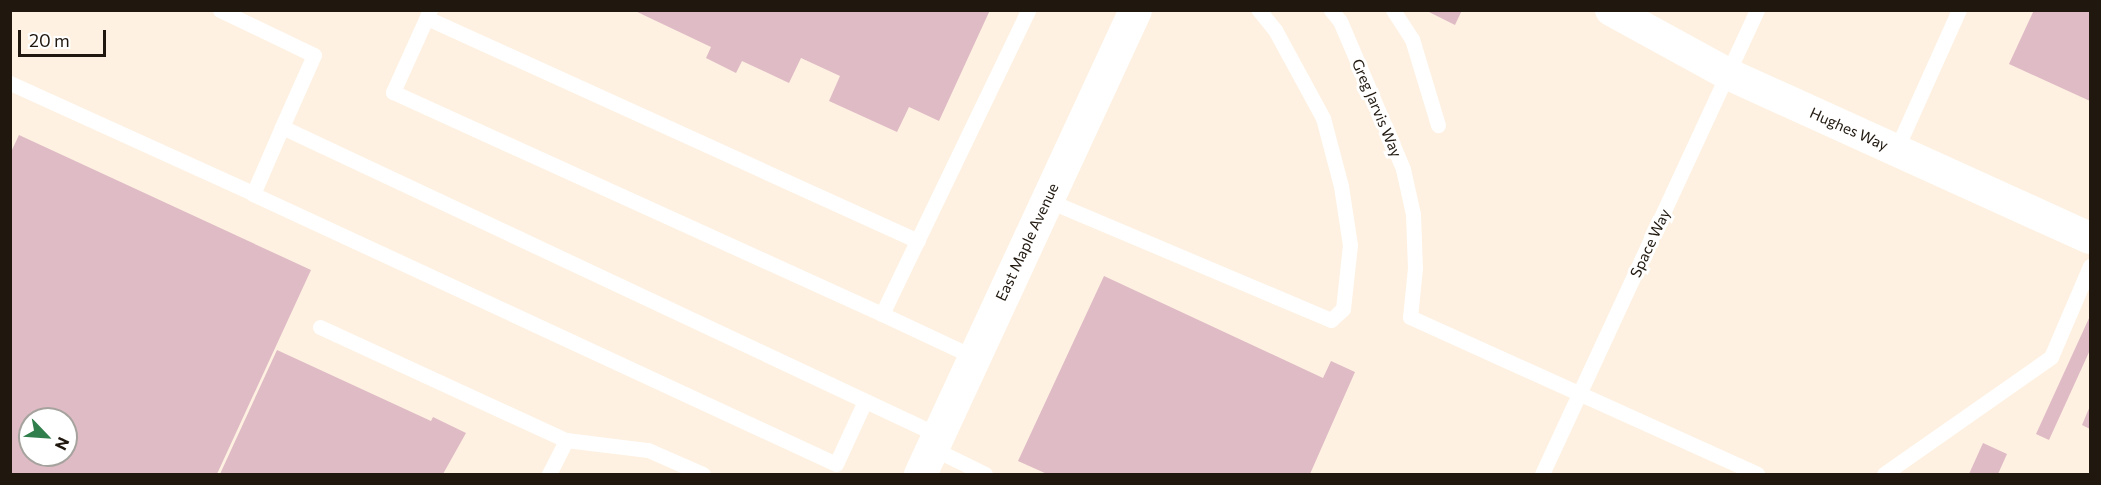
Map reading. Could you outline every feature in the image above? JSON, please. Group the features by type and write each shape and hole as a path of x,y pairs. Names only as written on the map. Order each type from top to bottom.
{"street":[{"name":"East Maple Avenue","path":"930,453 1135,10"},
{"name":"Hughes Way","path":"1611,10 1728,74 2091,238"}],"lane":[{"path":"220,10 314,55 252,193"},
{"path":"882,314 1028,10"},
{"path":"1047,200 1331,320 1344,309 1350,244 1341,186 1323,118 1275,30 1258,10"},
{"name":"Greg Jarvis Way","path":"1331,10 1344,32 1403,169 1413,214 1415,268 1410,317 1580,392"},
{"path":"1393,10 1413,39 1438,125"},
{"name":"Space Way","path":"1542,474 1757,10"},
{"path":"1896,150 1959,10"},
{"path":"918,241 428,14 393,92 974,357"},
{"path":"10,83 836,464 865,401"},
{"path":"282,127 865,401 930,453 986,474"},
{"path":"1884,474 2051,357 2091,266"},
{"path":"320,327 566,440 648,450 704,474"},
{"path":"1580,392 1757,474"},
{"path":"549,474 566,440"}],"building":[{"path":"633,10 990,10 939,121 909,107 897,132 829,101 840,76 801,58 789,83 742,61 736,73 706,58 711,47"},
{"path":"1425,10 1462,10 1455,25"},
{"path":"2034,10 2090,10 2090,101 2009,64"},
{"path":"19,135 311,270 217,474 10,474 10,154"},
{"path":"1104,276 1323,378 1331,361 1355,372 1310,474 1047,474 1018,461"},
{"path":"2090,316 2090,350 2049,440 2036,434"},
{"path":"277,350 431,421 433,417 466,433 443,474 220,474"},
{"path":"2090,406 2090,429 2082,425"},
{"path":"1983,443 2007,454 1998,474 1969,474"}]}
